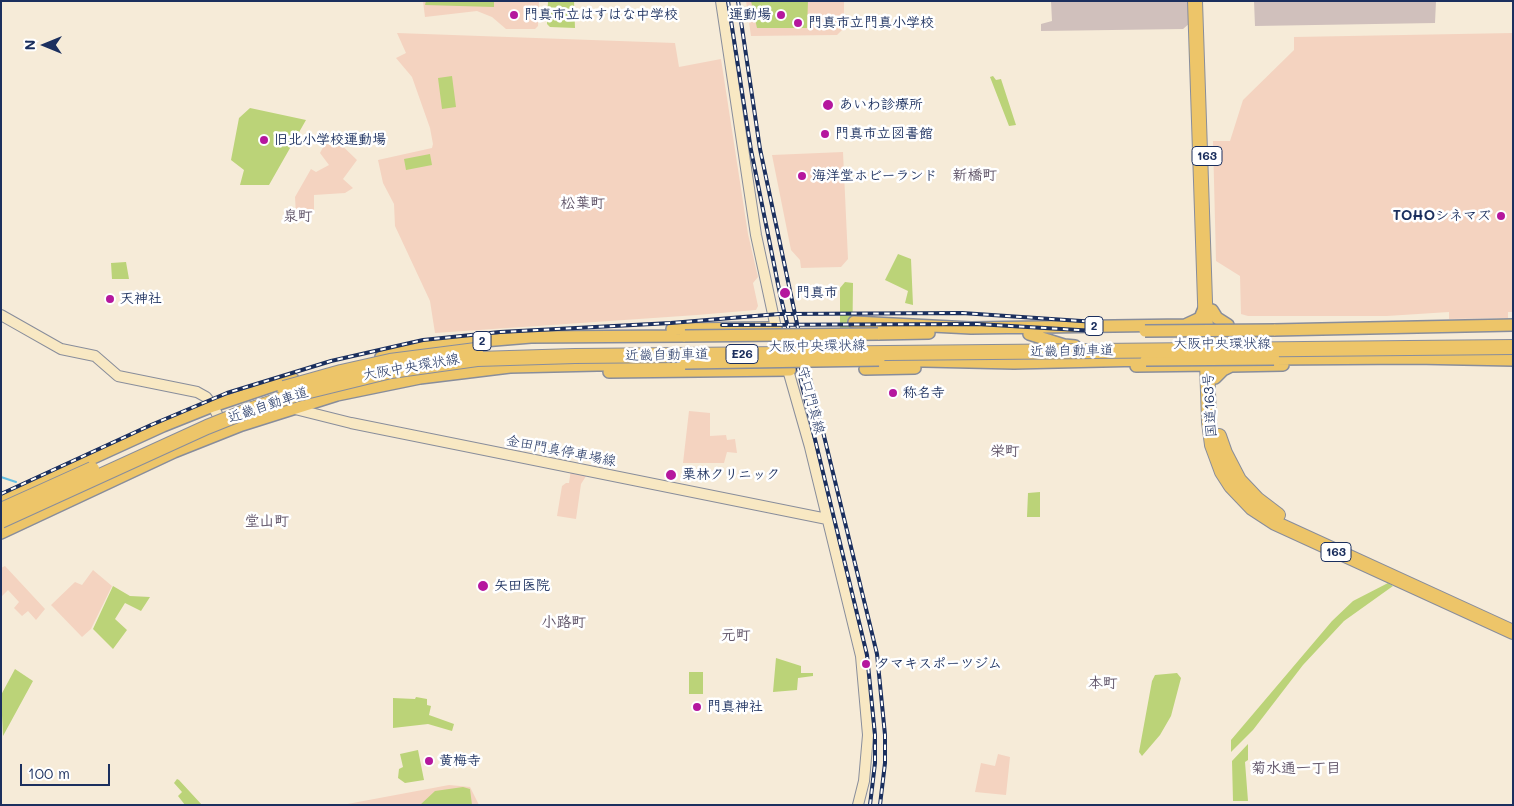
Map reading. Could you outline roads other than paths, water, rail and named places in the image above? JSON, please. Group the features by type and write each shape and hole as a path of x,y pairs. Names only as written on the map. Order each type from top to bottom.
{"highway":[{"name":"国道163号","path":"1195,1 1211,348 1220,438 1239,480 1257,499 1279,515 1315,534 1513,622"},
{"name":"国道163号","path":"1202,1 1209,306"},
{"name":"近畿自動車道","path":"1,510 250,400 341,372 390,361 450,353 574,346 1513,338"},
{"name":"近畿自動車道","path":"1,521 198,431 252,409 297,394 391,371 460,361 575,356 1513,347"},
{"name":"国道163号","path":"1211,348 1208,392 1212,445 1231,486 1252,508 1275,523 1302,536 1513,632"}],"main road":[{"name":"守口門真線","path":"721,1 756,235 776,328 790,370 856,634 864,674 868,735 864,781 858,805"},
{"path":"1209,306 1217,318 1228,325"},
{"name":"2","path":"930,333 971,328 1185,325 1200,318 1209,306"},
{"path":"1,314 61,349 96,356 118,376 197,392 206,397 213,406 226,432"},
{"path":"854,322 971,328"},
{"name":"2","path":"1385,328 1374,324 1228,325 1211,348 1223,370 1231,366 1391,364 1432,359"},
{"name":"大阪中央環状線","path":"1,500 163,426 213,406 314,373 420,347 546,337 930,333 1023,334 1513,326"},
{"path":"546,337 623,329 776,328"},
{"path":"986,328 1023,334 1071,346 1211,348 1357,344 1378,347 1414,358"},
{"path":"1043,361 1072,356 1211,348 1378,334 1384,332 1385,328"},
{"path":"1469,342 1513,342"},
{"path":"1187,366 1211,348"},
{"name":"大阪中央環状線","path":"1,533 174,452 226,432 291,408 337,395 420,378 551,364 685,364 879,360 1014,363 1043,361 1414,358 1513,360"},
{"path":"1043,361 1070,367 1187,366 1201,372 1208,392"},
{"path":"314,373 337,377 408,362 414,363 420,378"},
{"path":"865,369 981,368 1014,363"},
{"path":"490,370 511,372 790,370"},
{"name":"金田門真停車場線","path":"291,408 445,442 827,519"}],"waterway":[{"path":"1,477 16,482"}],"railway":[{"path":"728,1 751,150 780,294 867,655 875,735 875,763 870,805"},
{"path":"738,1 760,149 799,333 877,654 885,735 885,763 880,805"},
{"path":"1,494 151,425 227,393 331,361 423,340 500,332 671,323 779,314 962,313 1096,322"},
{"path":"722,325 977,324 1095,331"}],"place":[{"name":"門真市立はすはな中学校","path":"514,15"},
{"name":"運動場","path":"781,15"},
{"name":"門真市立門真小学校","path":"798,23"},
{"name":"あいわ診療所","path":"828,105"},
{"name":"門真市立図書館","path":"825,134"},
{"name":"旧北小学校運動場","path":"264,140"},
{"name":"海洋堂ホビーランド","path":"802,176"},
{"name":"TOHOシネマズ","path":"1501,216"},
{"name":"門真市","path":"785,293"},
{"name":"天神社","path":"110,299"},
{"name":"称名寺","path":"893,393"},
{"name":"栗林クリニック","path":"671,475"},
{"name":"矢田医院","path":"483,586"},
{"name":"タマキスポーツジム","path":"866,664"},
{"name":"門真神社","path":"697,707"},
{"name":"黄梅寺","path":"429,761"}],"district":[{"name":"新橋町","path":"975,175"},
{"name":"松葉町","path":"583,203"},
{"name":"泉町","path":"298,216"},
{"name":"栄町","path":"1005,451"},
{"name":"堂山町","path":"267,521"},
{"name":"小路町","path":"564,622"},
{"name":"元町","path":"736,635"},
{"name":"本町","path":"1103,683"},
{"name":"菊水通一丁目","path":"1296,768"}]}
